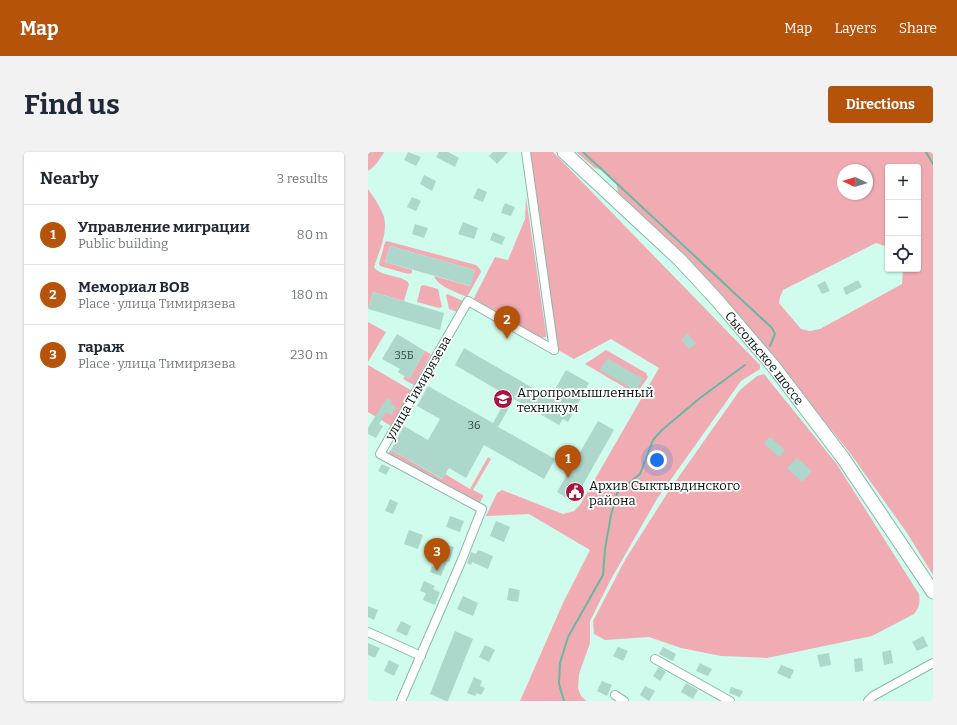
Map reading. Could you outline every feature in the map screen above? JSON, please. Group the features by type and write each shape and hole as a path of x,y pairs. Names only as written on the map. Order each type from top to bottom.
{"highway":[{"name":"Сысольское шоссе","path":"564,152 680,260 728,312 774,367 838,450 933,592"}],"street":[{"name":"улица Тимирязева","path":"401,701 461,562 482,509 380,454 468,301 554,350 526,152"},
{"path":"368,632 421,656"},
{"path":"655,660 730,701"},
{"path":"868,701 873,696 933,663"},
{"path":"615,695 624,701"}],"shaded area":[{"path":"368,152 384,152 375,165 368,171"},
{"path":"530,152 553,152 760,365 760,369 741,381 657,499 610,581 590,621 590,643 579,674 578,688 581,696 586,701 520,701 563,603 590,550 529,514 486,516 497,493 502,490 563,514 574,511 580,505 659,368 611,339 574,359 558,350"},
{"path":"576,152 933,152 933,575 907,533 850,453 723,296 618,192 616,182 602,170 595,168","holes":["885,164 921,164 921,272 903,272 902,284 820,329 810,331 801,329 779,303 783,290 876,243 885,246"]},
{"path":"368,189 381,210 385,223 384,236 374,267 382,273 402,279 409,284 404,301 373,292 368,309"},
{"path":"526,197 546,333 546,337 540,338 473,300 495,257 508,260 525,219"},
{"path":"387,241 476,265 481,272 467,297 443,286 434,276 470,286 475,270 390,246 385,262 412,270 412,273 408,274 380,266 379,264 385,242"},
{"path":"424,285 438,289 442,307 439,308 417,302 421,286"},
{"path":"447,294 464,302 457,312 449,309"},
{"path":"368,322 386,332 368,362"},
{"path":"606,350 646,373 648,377 636,394 585,364"},
{"path":"425,351 431,354 414,385 403,379 405,376 409,379"},
{"path":"368,365 414,392 393,429 390,428 391,426 368,412"},
{"path":"764,374 836,463 919,594 919,604 916,611 914,614 872,636 767,658 721,656 681,648 649,637 605,640 594,634 593,621 625,560 668,492 740,390 757,376"},
{"path":"391,450 442,479 445,474 470,489 488,457 491,459 473,490 483,495 483,497 480,502 475,502 387,455"}],"building":[{"path":"408,152 421,157 416,166 404,160"},
{"path":"439,152 448,152 459,158 455,167 436,157"},
{"path":"493,152 508,152 497,164 489,156"},
{"path":"424,175 436,181 432,191 420,184"},
{"path":"478,188 487,192 483,202 473,198"},
{"path":"412,197 421,201 416,211 407,207"},
{"path":"505,203 515,207 511,216 501,213"},
{"path":"463,222 478,228 474,239 458,234"},
{"path":"415,224 428,228 424,238 412,234"},
{"path":"493,232 505,237 502,245 490,240"},
{"path":"390,246 475,270 471,286 385,262"},
{"path":"858,280 862,287 846,295 843,288"},
{"path":"825,281 830,291 822,294 817,285"},
{"path":"373,292 444,313 440,330 368,309"},
{"path":"397,334 425,351 409,379 398,372 400,369 382,359"},
{"path":"688,334 696,344 689,349 681,339"},
{"path":"464,348 550,398 566,370 589,383 568,422 563,419 559,425 514,399 498,427 555,459 544,479 484,445 466,478 449,468 443,479 391,450 404,426 428,440 440,419 417,406 428,386 493,423 508,396 455,365"},
{"path":"607,358 643,379 636,391 600,370"},
{"path":"387,398 392,401 391,404 396,407 392,415 386,412 379,424 383,426 376,438 368,434 368,428"},
{"path":"598,421 614,430 573,502 557,492"},
{"path":"770,437 785,450 779,457 764,444"},
{"path":"797,458 812,471 802,482 787,468"},
{"path":"382,464 390,468 386,475 378,471"},
{"path":"390,499 398,503 393,514 385,511"},
{"path":"450,516 464,521 460,532 446,527"},
{"path":"496,521 510,527 504,542 490,536"},
{"path":"409,530 423,535 418,549 404,544"},
{"path":"447,545 454,547 449,562 447,562 441,576 430,572 432,566 435,567 441,550 444,551"},
{"path":"478,550 493,556 488,569 472,562 471,565 467,563 471,552 476,554"},
{"path":"424,581 435,586 433,589 440,592 435,605 423,600 426,593 420,591"},
{"path":"509,588 520,590 518,602 507,600"},
{"path":"463,596 478,603 473,616 457,609"},
{"path":"368,606 378,610 374,620 368,617"},
{"path":"401,621 411,626 407,636 396,631"},
{"path":"455,631 473,639 448,701 446,701 430,694"},
{"path":"923,636 928,646 917,651 912,642"},
{"path":"368,643 380,648 375,658 368,655"},
{"path":"485,645 495,650 489,662 479,657"},
{"path":"618,647 628,651 623,661 613,656"},
{"path":"663,647 676,654 673,661 659,654"},
{"path":"891,650 893,663 884,665 882,652"},
{"path":"829,653 831,665 820,667 817,655"},
{"path":"862,658 863,671 855,672 854,659"},
{"path":"389,660 399,665 394,676 384,671"},
{"path":"700,663 712,669 708,676 696,671"},
{"path":"781,665 794,670 790,679 777,673"},
{"path":"659,667 666,672 660,681 653,676"},
{"path":"474,677 482,681 480,686 485,688 481,695 477,693 475,696 467,693"},
{"path":"602,681 612,685 607,696 597,691"},
{"path":"686,683 698,690 693,699 681,692"},
{"path":"645,686 655,691 649,701 640,695"},
{"path":"731,687 743,691 740,697 729,693"}],"waterway":[{"path":"583,152 772,328 775,334 770,346"},
{"path":"926,152 933,164"},
{"path":"564,701 559,684 560,663 568,637 603,575 605,549 611,515 617,493 640,474 653,440 662,430 700,398 745,365"}],"place":[{"name":"Мемориал ВОВ","path":"507,339"},
{"name":"Агропромышленный техникум","path":"503,399"},
{"name":"Управление миграции","path":"568,478"},
{"name":"Архив Сыктывдинского района","path":"575,492"},
{"name":"гараж","path":"437,571"}]}
